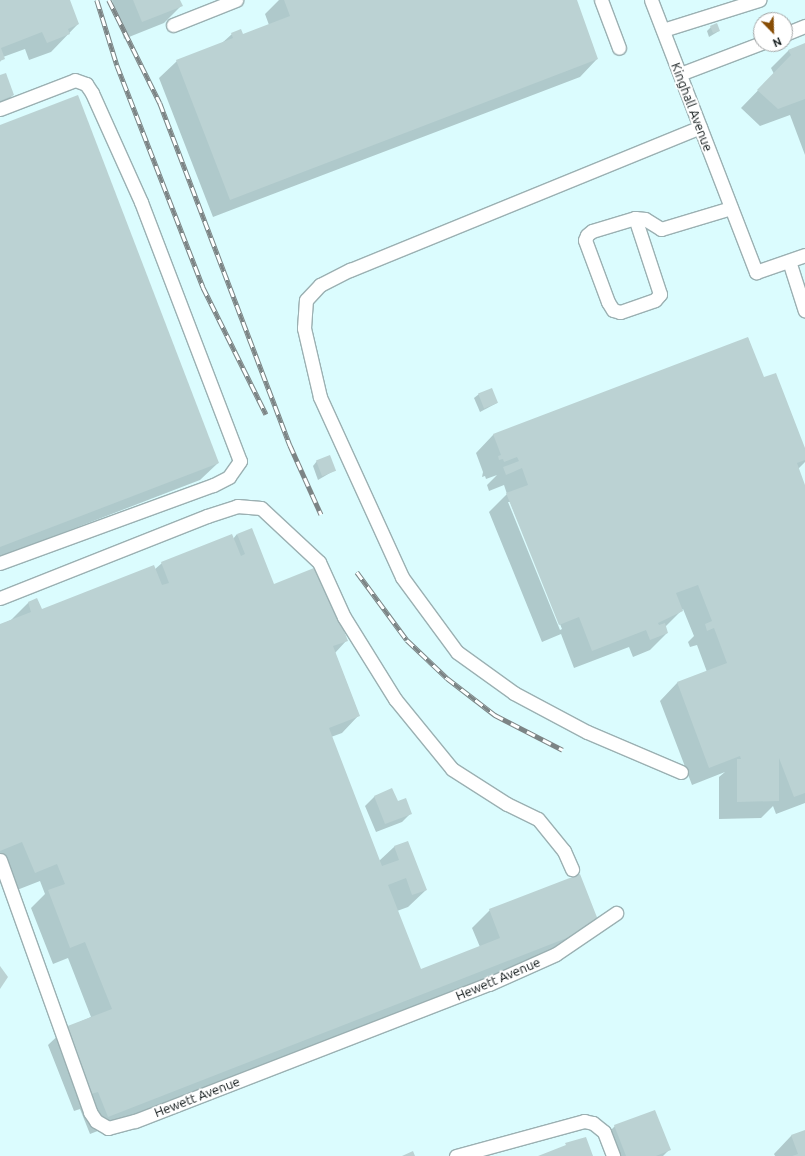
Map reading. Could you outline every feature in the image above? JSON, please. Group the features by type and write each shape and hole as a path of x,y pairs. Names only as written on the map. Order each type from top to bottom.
{"lane":[{"path":"173,25 236,0"},
{"path":"601,0 619,48"},
{"name":"Kinghall Avenue","path":"651,0 756,272 789,261"},
{"path":"663,30 722,5 759,0"},
{"path":"793,31 805,26"},
{"path":"680,74 753,46"},
{"path":"0,109 75,80 86,84 92,93 141,202 240,461 237,468 228,477 213,484 0,563"},
{"path":"681,772 587,732 514,693 457,652 402,577 320,397 304,328 306,300 320,285 350,270 700,127"},
{"path":"636,218 660,294 655,300 620,312 613,310 608,302 585,240 592,231 636,218 646,219 661,229 732,211"},
{"path":"805,255 789,261 805,310"},
{"path":"0,598 207,516 237,506 261,508 319,562 344,617 395,699 452,769 508,804 538,819 564,851 572,870"},
{"name":"Hewett Avenue","path":"0,860 90,1112 96,1121 108,1128 135,1121 489,984 556,954 616,913"},
{"path":"456,1156 584,1121 593,1123 604,1132 613,1156"}],"shaded area":[{"path":"0,0 805,0 805,1156 0,1156"}],"building":[{"path":"0,0 70,0 79,24 68,29 70,34 47,43 42,32 1,48 5,59 0,61"},
{"path":"133,0 180,0 183,6 142,22"},
{"path":"284,0 577,0 598,59 230,200 176,60 233,38 231,33 241,29 243,34 290,16"},
{"path":"717,23 720,31 713,33 710,26"},
{"path":"805,43 805,99 778,109 757,90 791,55 789,52 793,52 793,48"},
{"path":"6,73 14,95 0,101 0,75"},
{"path":"78,95 219,463 0,547 0,125"},
{"path":"748,337 764,377 776,373 805,448 805,460 797,463 805,485 805,793 794,797 779,758 779,801 737,802 737,759 741,759 740,756 709,768 677,682 727,663 714,628 707,631 705,624 712,621 698,585 676,593 683,611 658,623 659,625 665,623 668,633 650,640 646,630 592,651 579,617 559,625 506,493 528,485 522,468 506,475 503,467 519,461 517,457 504,462 503,459 499,460 498,456 501,455 493,434"},
{"path":"492,388 498,403 484,408 478,394"},
{"path":"330,455 336,471 322,476 316,460"},
{"path":"252,528 274,584 319,566 348,641 333,646 360,716 329,728 382,866 399,860 394,846 408,841 427,890 412,895 406,878 388,885 421,969 500,938 489,909 580,874 600,925 108,1117 98,1092 91,1094 65,1027 112,1009 85,942 70,948 48,890 65,884 57,864 35,873 22,842 0,851 0,624 31,612 28,602 37,598 42,609 154,565 162,585 169,583 161,562 232,534 241,556 245,554 237,534"},
{"path":"392,788 398,801 406,798 412,814 385,824 374,796"},
{"path":"0,966 8,977 0,989"},
{"path":"655,1110 671,1150 656,1156 626,1156 614,1125"},
{"path":"805,1130 805,1156 792,1156 798,1154 791,1135"},
{"path":"586,1137 593,1156 538,1156 566,1145 565,1143"},
{"path":"413,1151 415,1156 402,1156"}],"railway":[{"path":"97,0 117,65 203,287 266,414"},
{"path":"109,0 160,103 290,445 321,514"},
{"path":"357,572 407,640 447,678 495,715 563,750"}]}
